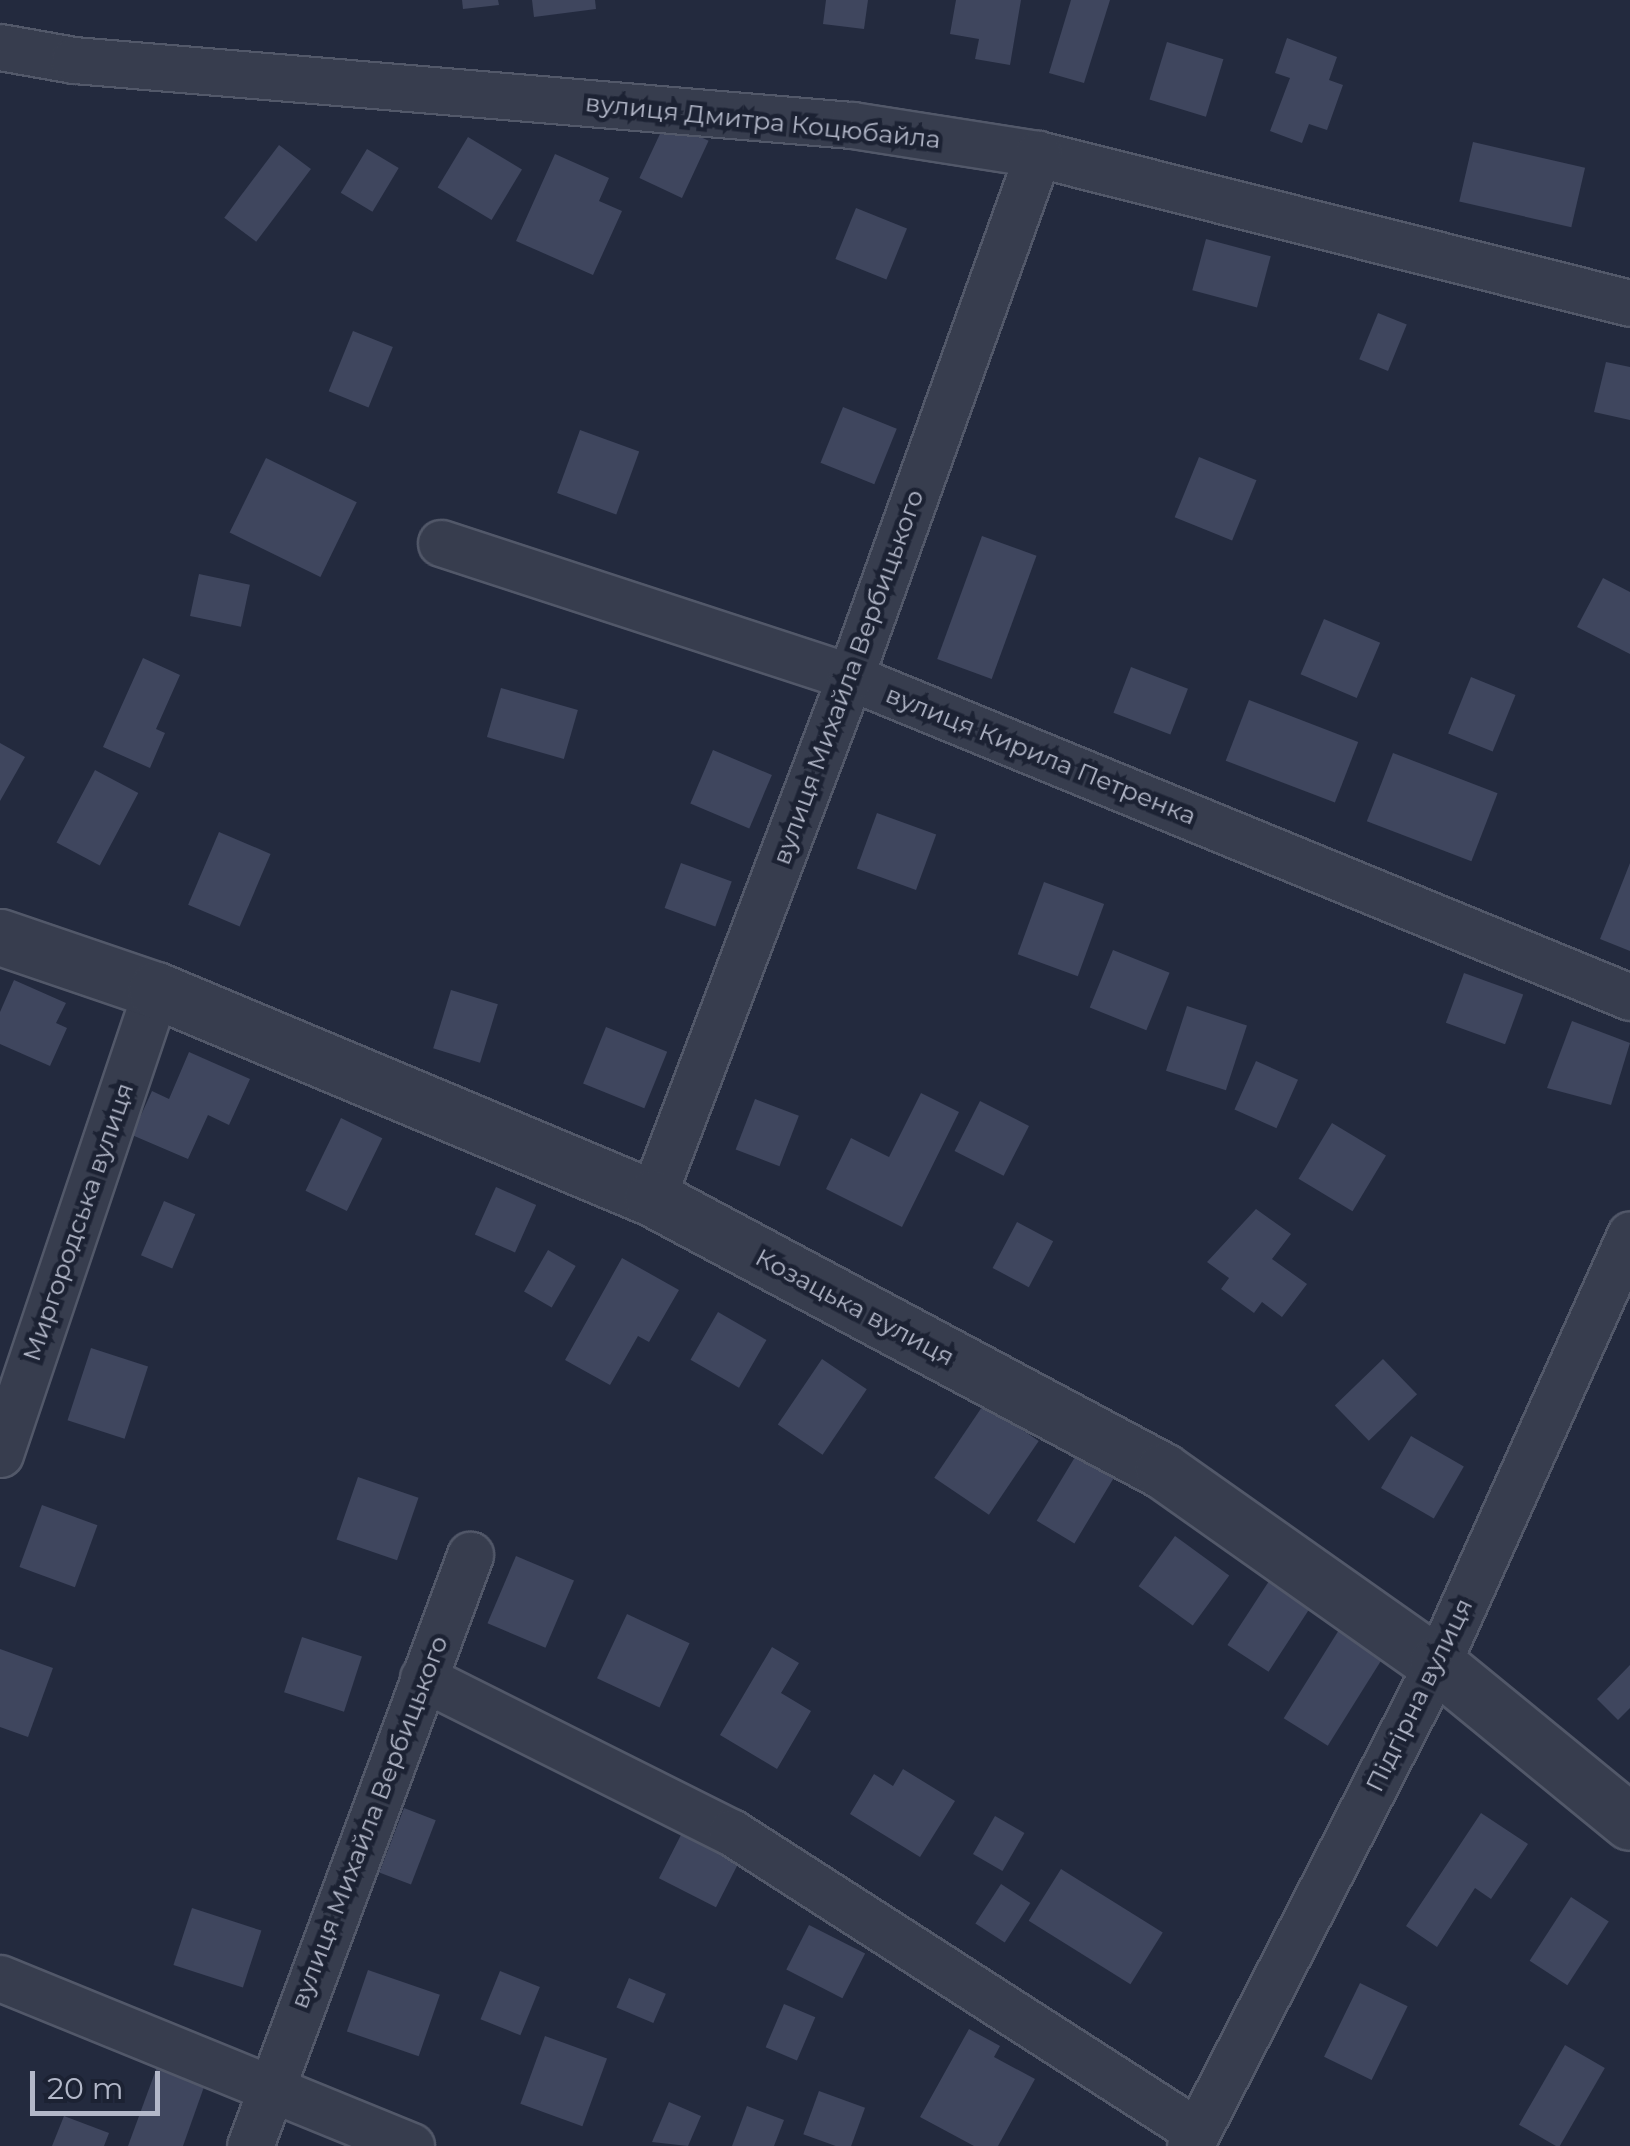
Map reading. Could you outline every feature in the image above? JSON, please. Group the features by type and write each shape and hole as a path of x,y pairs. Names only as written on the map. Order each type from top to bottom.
{"street":[{"name":"вулиця Дмитра Коцюбайла","path":"0,47 74,60 852,124 1038,154 1630,304"},
{"name":"вулиця Михайла Вербицького","path":"652,1198 850,677 1038,154"},
{"name":"вулиця Кирила Петренка","path":"440,543 850,677 1630,997"},
{"name":"Козацька вулиця","path":"0,937 156,990 652,1198 1163,1471 1437,1664 1630,1822"},
{"name":"Миргородська вулиця","path":"0,1454 156,990"},
{"name":"Підгірна вулиця","path":"1193,2139 1437,1664 1630,1234"},
{"name":"вулиця Михайла Вербицького","path":"250,2146 470,1554"},
{"path":"423,1678 731,1832 1193,2139"},
{"path":"0,1978 411,2146"}],"building":[{"path":"462,0 498,0 499,5 463,9"},
{"path":"532,0 595,0 596,9 534,17"},
{"path":"826,0 868,0 864,29 823,24"},
{"path":"956,0 1021,0 1010,65 975,59 979,39 950,34"},
{"path":"1071,0 1110,0 1084,83 1049,73"},
{"path":"1287,38 1337,57 1329,80 1343,85 1327,130 1309,124 1302,143 1270,131 1290,78 1275,73"},
{"path":"1167,42 1223,59 1206,117 1149,99"},
{"path":"666,121 709,141 682,198 639,178"},
{"path":"468,137 522,169 492,220 438,188"},
{"path":"1473,142 1585,168 1571,227 1459,201"},
{"path":"279,145 311,169 256,242 224,218"},
{"path":"367,149 399,168 372,212 341,193"},
{"path":"555,154 609,178 599,201 622,211 593,275 516,241"},
{"path":"856,208 907,229 886,280 835,259"},
{"path":"1206,239 1271,256 1257,308 1192,290"},
{"path":"1378,313 1407,325 1388,371 1359,359"},
{"path":"353,331 393,347 369,407 329,391"},
{"path":"1606,362 1630,367 1630,420 1594,412"},
{"path":"843,407 897,429 874,484 821,463"},
{"path":"580,430 639,452 616,515 557,493"},
{"path":"1199,457 1256,480 1232,540 1175,517"},
{"path":"266,458 357,502 320,577 230,533"},
{"path":"982,536 1037,556 992,679 937,659"},
{"path":"199,574 250,585 241,627 190,616"},
{"path":"1603,578 1630,592 1630,654 1577,627"},
{"path":"1324,619 1380,643 1357,698 1301,674"},
{"path":"143,658 180,675 156,729 165,733 150,768 103,747"},
{"path":"1131,667 1188,689 1170,735 1113,713"},
{"path":"1471,677 1516,695 1493,752 1448,734"},
{"path":"501,688 578,710 564,759 487,737"},
{"path":"1249,700 1358,742 1335,803 1226,761"},
{"path":"0,743 25,757 0,801"},
{"path":"713,750 772,775 749,828 690,803"},
{"path":"1393,753 1498,793 1471,861 1367,821"},
{"path":"95,770 138,793 100,865 57,842"},
{"path":"877,813 936,835 916,890 857,868"},
{"path":"219,832 271,854 240,927 188,905"},
{"path":"681,863 732,881 715,927 665,908"},
{"path":"1630,863 1630,951 1600,939"},
{"path":"1044,882 1104,904 1078,976 1018,954"},
{"path":"1113,950 1170,973 1146,1030 1090,1007"},
{"path":"1464,973 1523,995 1505,1044 1446,1023"},
{"path":"14,980 66,1003 56,1023 67,1028 50,1066 0,1044 0,1012"},
{"path":"451,990 498,1004 480,1063 433,1048"},
{"path":"1187,1006 1247,1025 1226,1090 1166,1071"},
{"path":"1572,1021 1630,1043 1611,1105 1547,1088"},
{"path":"606,1027 667,1052 644,1108 583,1084"},
{"path":"189,1052 250,1079 229,1125 208,1115 188,1159 132,1135 152,1091 169,1099"},
{"path":"1256,1061 1298,1080 1276,1128 1234,1109"},
{"path":"921,1093 959,1112 902,1227 826,1189 851,1138 889,1157"},
{"path":"755,1099 799,1116 780,1166 736,1149"},
{"path":"980,1101 1029,1126 1004,1176 955,1151"},
{"path":"341,1118 382,1138 347,1211 305,1191"},
{"path":"1332,1123 1386,1155 1353,1211 1299,1179"},
{"path":"496,1187 536,1205 515,1252 475,1235"},
{"path":"164,1201 195,1214 172,1269 141,1255"},
{"path":"1256,1209 1291,1234 1272,1259 1307,1284 1282,1317 1262,1302 1254,1313 1221,1289 1229,1278 1207,1262"},
{"path":"1017,1222 1053,1241 1029,1287 993,1268"},
{"path":"548,1250 576,1266 552,1308 524,1292"},
{"path":"622,1258 679,1290 649,1342 638,1336 610,1385 565,1360"},
{"path":"718,1312 766,1340 739,1388 690,1360"},
{"path":"91,1348 148,1367 125,1439 68,1420"},
{"path":"822,1359 867,1389 823,1455 778,1424"},
{"path":"1383,1359 1417,1394 1369,1441 1335,1406"},
{"path":"984,1404 1039,1441 989,1515 934,1478"},
{"path":"1411,1436 1464,1466 1434,1518 1381,1488"},
{"path":"1081,1447 1119,1470 1074,1543 1037,1521"},
{"path":"358,1477 419,1498 397,1560 337,1539"},
{"path":"42,1505 97,1525 75,1587 19,1567"},
{"path":"1175,1536 1229,1575 1193,1626 1139,1586"},
{"path":"516,1556 574,1581 545,1648 487,1623"},
{"path":"1271,1578 1312,1605 1269,1672 1227,1645"},
{"path":"627,1614 690,1643 660,1708 597,1678"},
{"path":"1342,1625 1386,1653 1328,1746 1284,1718"},
{"path":"302,1637 362,1656 344,1712 284,1692"},
{"path":"772,1647 799,1663 781,1693 811,1711 777,1769 720,1735"},
{"path":"0,1649 53,1668 28,1737 0,1727"},
{"path":"1630,1665 1630,1708 1618,1720 1597,1699"},
{"path":"903,1769 955,1801 920,1857 850,1814 874,1774 893,1786"},
{"path":"404,1808 436,1820 411,1885 379,1872"},
{"path":"1481,1813 1528,1844 1491,1899 1475,1888 1437,1947 1406,1926"},
{"path":"995,1816 1024,1833 1002,1871 973,1854"},
{"path":"683,1831 740,1860 716,1907 659,1878"},
{"path":"1061,1869 1163,1933 1130,1984 1029,1921"},
{"path":"1001,1884 1030,1903 1005,1942 975,1923"},
{"path":"1571,1897 1609,1922 1567,1985 1530,1961"},
{"path":"192,1908 261,1931 243,1988 173,1965"},
{"path":"809,1925 865,1954 842,1998 786,1970"},
{"path":"368,1970 440,1995 419,2056 347,2031"},
{"path":"500,1971 540,1987 520,2035 481,2019"},
{"path":"629,1978 666,1994 653,2023 616,2007"},
{"path":"1360,1983 1408,2006 1372,2080 1324,2057"},
{"path":"784,2004 815,2017 797,2061 766,2047"},
{"path":"969,2029 1000,2046 994,2057 1035,2079 998,2146 974,2146 920,2117"},
{"path":"545,2036 607,2059 582,2126 520,2104"},
{"path":"1565,2045 1605,2068 1560,2146 1519,2125"},
{"path":"157,2067 205,2084 183,2146 128,2146"},
{"path":"819,2091 865,2108 851,2146 836,2146 803,2134"},
{"path":"669,2102 701,2116 688,2146 652,2142"},
{"path":"747,2106 784,2120 774,2146 732,2146"},
{"path":"64,2116 109,2133 104,2146 52,2146"}]}
